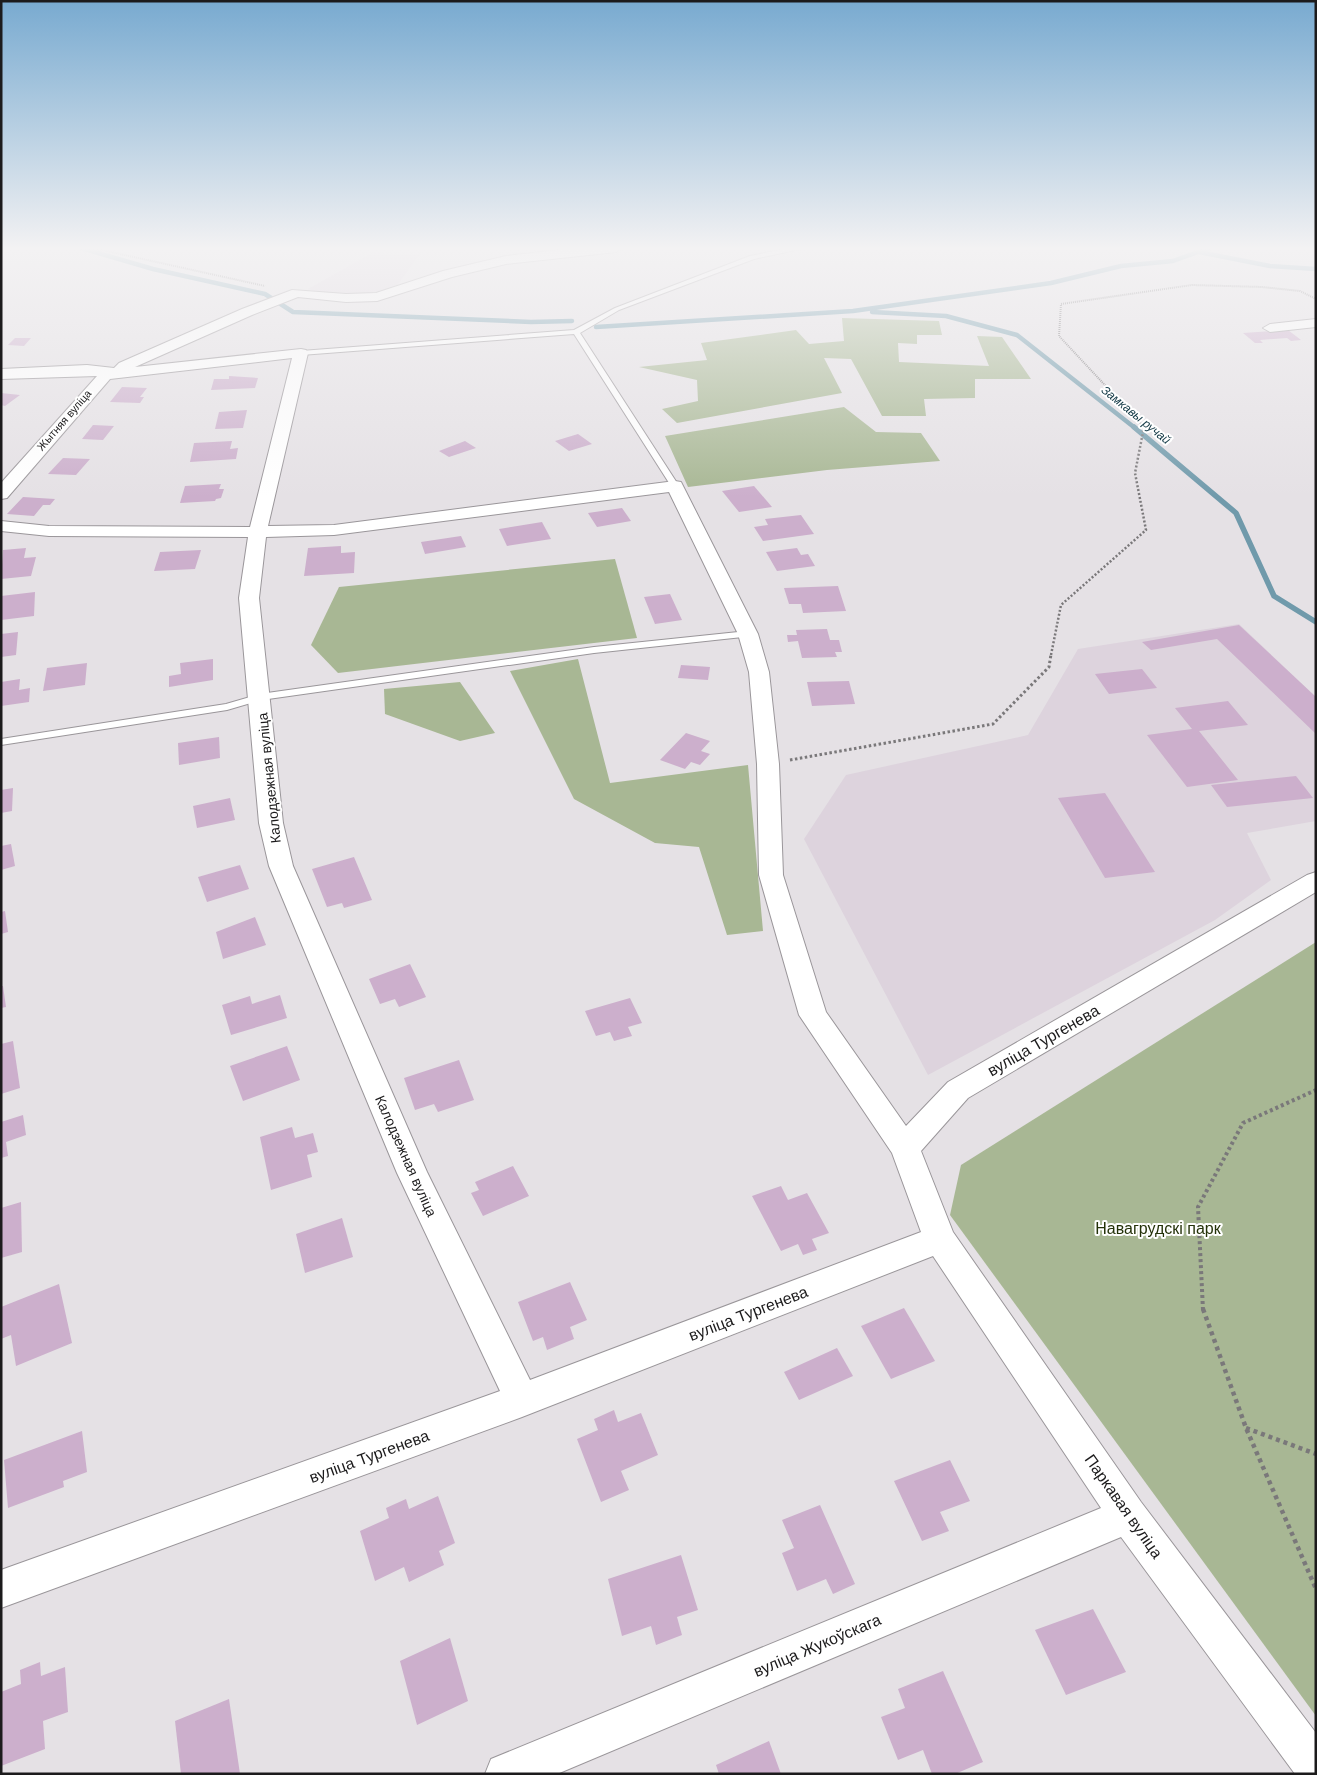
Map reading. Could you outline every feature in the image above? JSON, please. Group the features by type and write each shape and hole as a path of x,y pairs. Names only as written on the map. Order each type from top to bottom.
{"street":[{"name":"Жытняя вуліца","path":"1,494 99,380 105,376 118,373 124,366 204,331"},
{"path":"1,374 87,370 118,373 300,353"},
{"name":"Калодзежная вуліца","path":"300,353 258,532 248,598 260,697 271,823 281,866 412,1173 522,1400"},
{"path":"1,526 49,531 258,532 334,530 675,486 748,634 759,672 768,764 771,875 814,1015 905,1148 940,1239"},
{"name":"вуліца Тургенева","path":"905,1148 958,1090 1316,881"},
{"name":"вуліца Тургенева","path":"1,1589 522,1400 940,1239"},
{"name":"Паркавая вуліца","path":"940,1239 1128,1515 1316,1768"},
{"name":"вуліца Жукоўскага","path":"506,1774 1128,1515"}],"lane":[{"path":"300,353 576,332 675,486"},
{"path":"1,742 227,707 260,697 594,650 748,634"}],"path":[{"path":"768,764 993,724 1049,667 1061,605 1146,530 1135,473 1145,428 1059,336 1059,331"},
{"path":"1316,1090 1243,1123 1198,1207 1203,1313 1246,1428 1316,1589"},
{"path":"1246,1428 1316,1454"}],"shaded area":[{"path":"1239,624 1316,697 1316,821 1247,833 1271,880 1215,920 928,1075 804,839 846,775 1028,735 1078,649"}],"green space":[{"path":"790,331 797,331 809,344 844,341 843,331 941,331 942,335 917,335 917,344 898,343 899,362 989,366 977,336 1002,337 1031,379 975,379 975,398 924,399 926,416 882,416 851,359 824,358 842,393 677,423 662,409 698,401 697,380 639,367 707,360 701,343"},
{"path":"844,407 876,432 921,433 940,461 827,470 688,487 665,436"},
{"path":"615,559 637,638 338,673 311,645 339,587"},
{"path":"578,659 610,783 748,765 763,931 727,935 699,847 655,843 574,799 510,671"},
{"path":"460,682 495,733 460,741 385,714 384,689"},
{"name":"Навагрудскі парк","path":"1316,942 1316,1716 950,1215 961,1165"}],"building":[{"path":"1289,331 1301,340 1291,341 1287,338 1260,340 1263,343 1255,343 1243,333"},
{"path":"15,338 31,338 24,346 8,345"},
{"path":"229,376 258,378 255,388 211,390 214,379 229,379"},
{"path":"122,387 147,388 140,397 144,397 140,403 110,402"},
{"path":"1,393 20,395 5,406 1,405"},
{"path":"247,410 243,428 215,429 219,412"},
{"path":"93,425 114,426 103,440 82,439"},
{"path":"578,434 592,444 569,451 555,441"},
{"path":"232,441 230,449 238,448 236,459 190,462 194,443"},
{"path":"465,441 476,448 449,457 439,451"},
{"path":"63,458 90,459 76,475 48,474"},
{"path":"221,484 219,489 224,489 221,498 215,501 180,503 185,486"},
{"path":"754,486 772,507 739,512 722,491"},
{"path":"23,497 55,499 50,505 43,505 34,516 7,514"},
{"path":"622,508 631,521 597,527 588,513"},
{"path":"801,515 814,534 763,541 754,527 768,525 765,519"},
{"path":"542,522 551,539 507,546 499,529"},
{"path":"461,536 466,547 425,554 421,542"},
{"path":"341,546 341,553 355,552 354,573 304,576 308,548"},
{"path":"26,548 24,558 36,557 31,576 1,579 3,550"},
{"path":"797,548 801,555 808,554 815,566 777,571 766,552"},
{"path":"201,550 195,569 154,571 160,552"},
{"path":"838,586 846,611 803,613 801,604 789,604 784,588"},
{"path":"35,592 34,616 1,620 1,596"},
{"path":"670,594 682,620 655,624 644,597"},
{"path":"1239,625 1316,697 1316,734 1217,639 1151,650 1142,642"},
{"path":"827,629 830,640 839,640 842,652 835,652 837,657 802,658 798,641 788,642 787,635 797,635 796,630"},
{"path":"18,632 16,655 1,657 1,634"},
{"path":"213,659 213,680 169,687 169,676 181,674 180,663"},
{"path":"87,663 85,685 43,691 47,668"},
{"path":"681,665 710,667 708,680 678,678"},
{"path":"1142,669 1157,688 1109,694 1095,674"},
{"path":"20,679 19,690 30,688 29,702 1,706 1,682"},
{"path":"849,681 855,704 812,706 807,682"},
{"path":"1228,701 1248,725 1199,731 1238,780 1187,787 1147,735 1192,729 1175,708"},
{"path":"686,733 710,741 701,751 710,754 700,765 691,762 685,769 660,760"},
{"path":"219,737 220,758 179,765 178,743"},
{"path":"1296,776 1313,798 1227,807 1211,785"},
{"path":"13,788 12,811 1,813 1,790"},
{"path":"1105,793 1155,872 1105,878 1058,798"},
{"path":"230,798 235,820 197,828 193,806"},
{"path":"11,844 15,866 1,870 1,846"},
{"path":"354,857 372,900 344,908 342,903 327,907 312,869"},
{"path":"240,865 249,889 207,902 198,877"},
{"path":"5,911 8,932 1,934 1,912"},
{"path":"255,917 266,945 223,959 216,932"},
{"path":"410,964 426,997 399,1007 395,999 380,1004 369,979"},
{"path":"1,986 3,986 6,1007 1,1008"},
{"path":"280,995 287,1018 231,1035 222,1005 250,996 252,1004"},
{"path":"630,998 642,1023 628,1027 632,1036 614,1041 610,1032 596,1036 585,1011"},
{"path":"13,1041 20,1088 1,1094 1,1044"},
{"path":"287,1046 300,1080 243,1101 230,1066"},
{"path":"459,1060 474,1100 438,1112 434,1104 415,1110 404,1078"},
{"path":"23,1115 26,1135 6,1142 8,1156 1,1158 1,1122"},
{"path":"292,1127 295,1138 313,1133 318,1152 307,1155 312,1177 271,1190 260,1137"},
{"path":"513,1166 529,1196 483,1216 471,1193 479,1190 475,1182"},
{"path":"781,1186 788,1200 807,1193 829,1233 812,1239 817,1250 803,1255 798,1244 781,1251 752,1196"},
{"path":"21,1202 22,1252 1,1258 1,1208"},
{"path":"342,1218 353,1257 305,1273 296,1234"},
{"path":"570,1282 587,1320 570,1327 574,1339 547,1350 543,1337 533,1341 518,1302"},
{"path":"59,1284 72,1343 16,1366 11,1335 1,1339 1,1307"},
{"path":"904,1308 935,1361 891,1379 861,1326"},
{"path":"837,1348 853,1376 799,1400 784,1372"},
{"path":"614,1410 618,1422 641,1413 658,1455 621,1471 629,1490 601,1502 577,1439 598,1430 594,1419"},
{"path":"82,1431 87,1472 63,1481 64,1487 8,1508 4,1460"},
{"path":"950,1460 970,1501 940,1512 949,1531 922,1541 894,1481"},
{"path":"438,1496 455,1543 439,1551 444,1565 409,1582 404,1567 375,1581 360,1531 389,1518 386,1508 406,1499 409,1509"},
{"path":"820,1505 855,1584 833,1594 826,1579 797,1591 782,1553 794,1548 782,1520"},
{"path":"681,1555 698,1610 677,1617 682,1635 656,1645 651,1626 622,1636 608,1579"},
{"path":"1093,1609 1126,1672 1066,1695 1035,1630"},
{"path":"450,1638 468,1701 417,1725 400,1661"},
{"path":"40,1662 41,1676 65,1667 68,1712 43,1721 45,1749 1,1766 1,1692 21,1684 20,1670"},
{"path":"943,1671 983,1762 955,1774 932,1774 923,1750 898,1760 881,1717 905,1708 898,1689"},
{"path":"229,1699 240,1774 181,1774 175,1721"},
{"path":"769,1741 781,1774 719,1774 716,1765"}],"waterway":[{"name":"Замкавы ручай","path":"1001,331 1017,335 1135,428"},
{"name":"Замкавы ручай","path":"1134,427 1236,513 1274,596 1316,622"}]}
